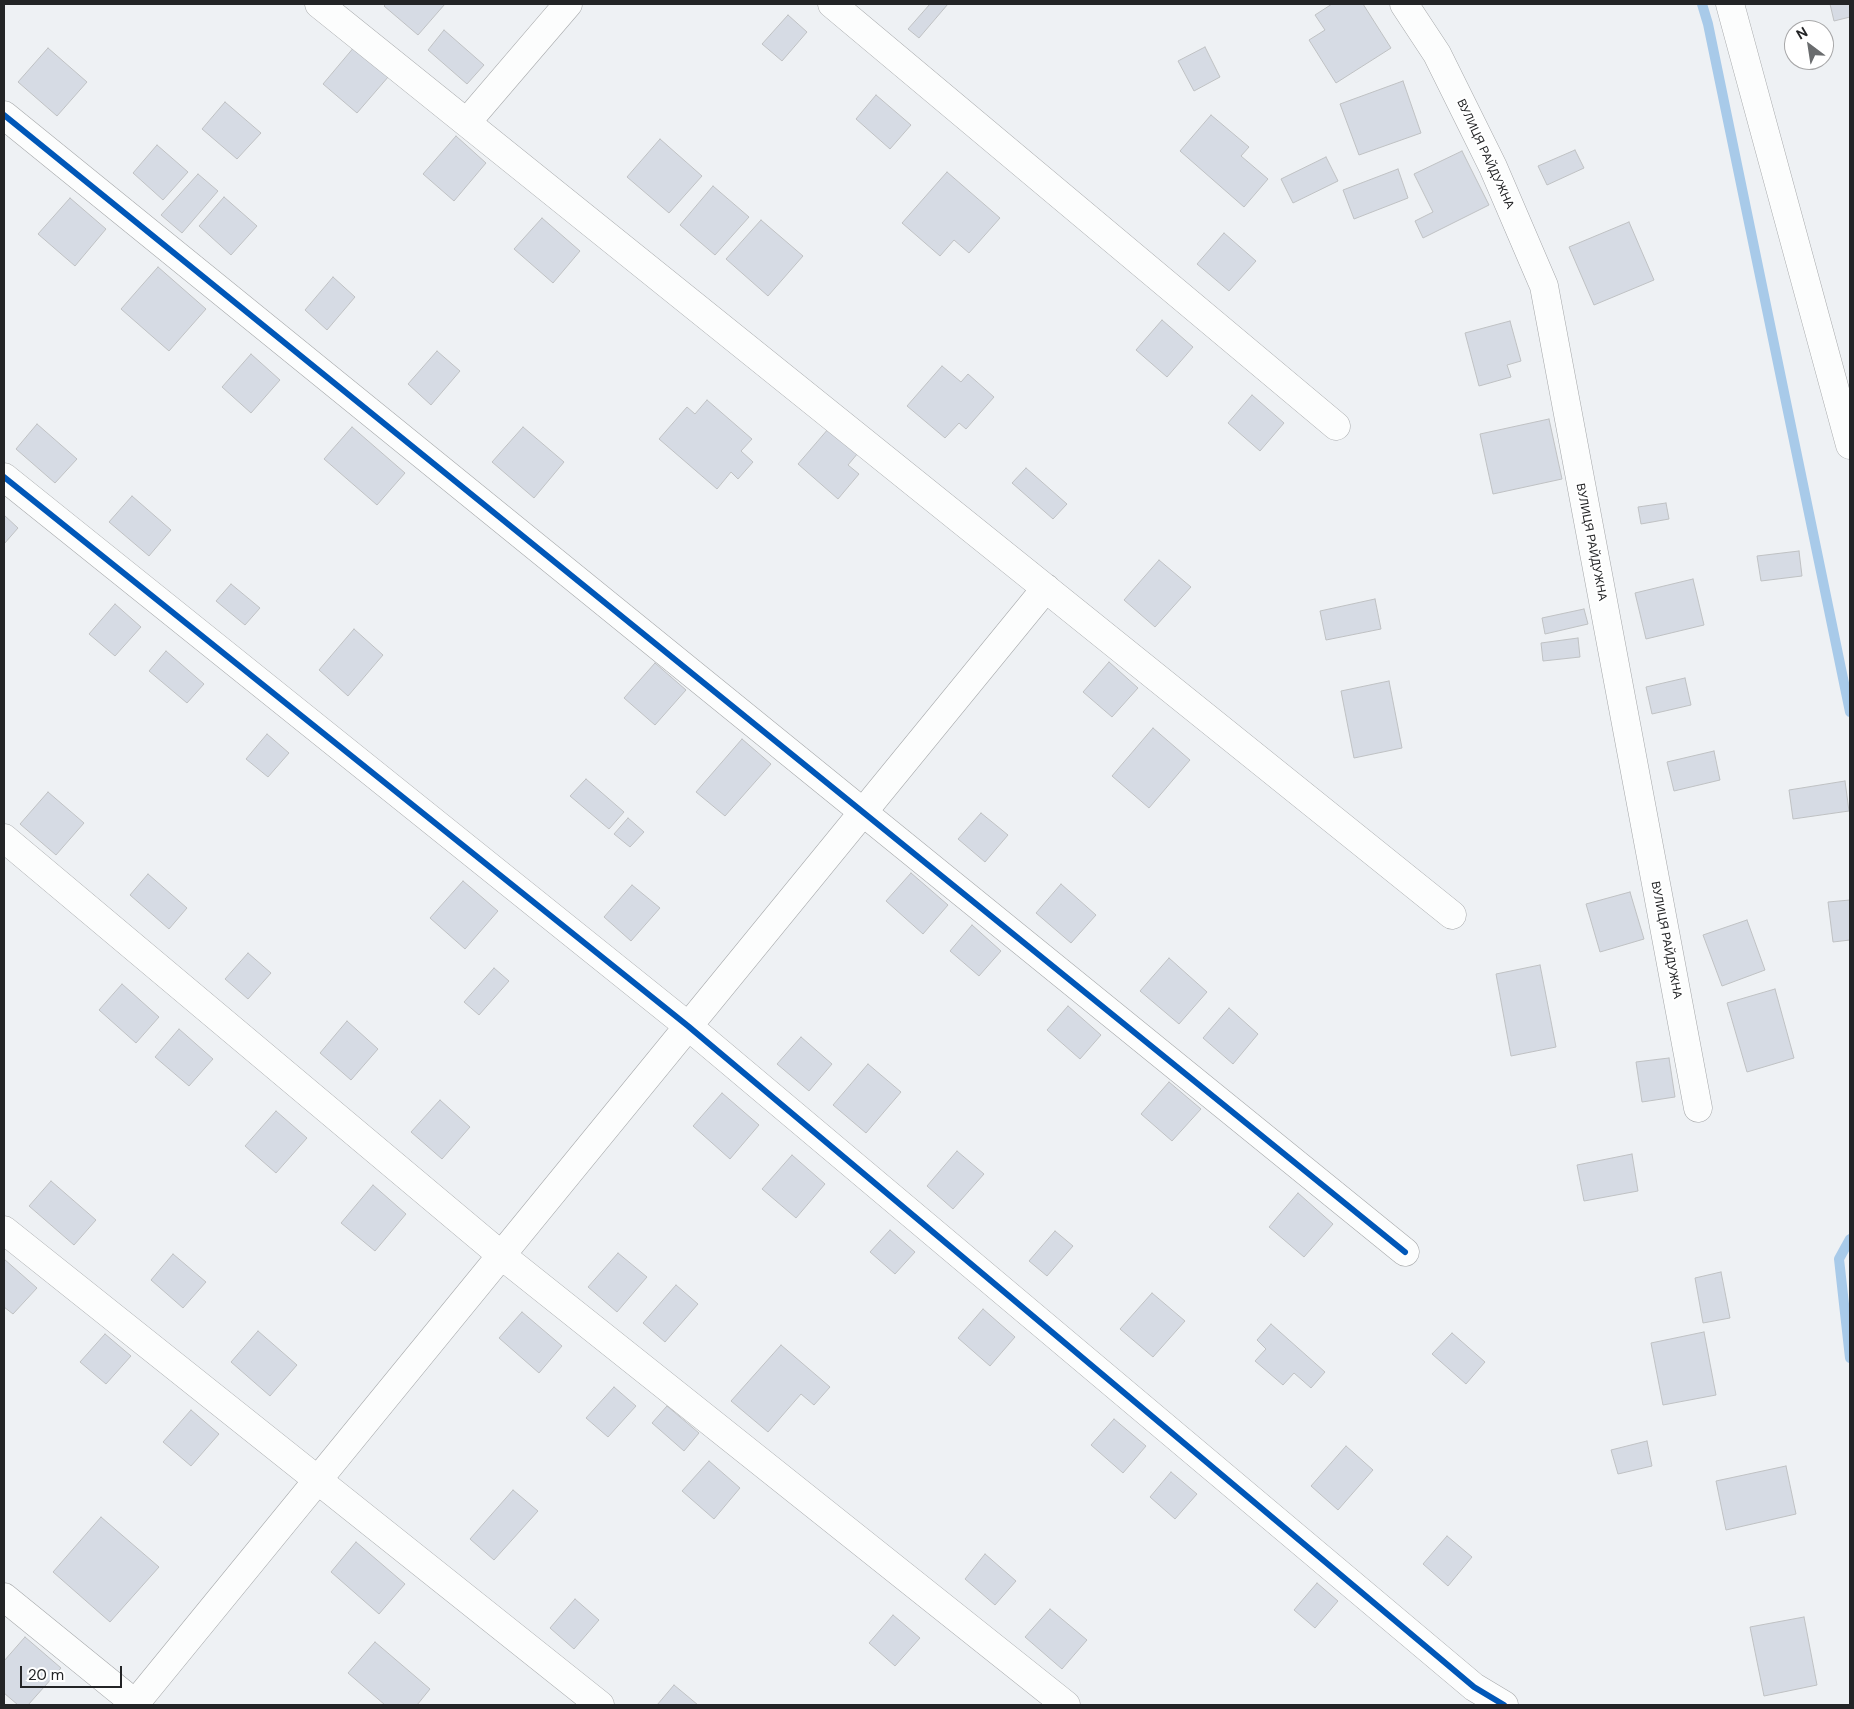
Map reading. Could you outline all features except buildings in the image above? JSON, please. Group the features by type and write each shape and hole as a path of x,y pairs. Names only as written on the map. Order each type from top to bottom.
{"street":[{"path":"319,4 1452,915"},
{"path":"467,122 568,4"},
{"path":"832,4 1336,426"},
{"name":"ВУЛИЦЯ РАЙДУЖНА","path":"1404,4 1437,54 1493,166 1544,286 1698,1108"},
{"path":"1730,4 1850,444"},
{"path":"4,115 1405,1252"},
{"path":"4,477 688,1026 1474,1688 1504,1705"},
{"path":"4,1596 136,1705 1046,588"},
{"path":"4,838 502,1255 1066,1705"},
{"path":"4,1230 600,1705"}],"waterway":[{"path":"1702,4 1708,24 1850,712"},
{"path":"1850,1239 1839,1259 1850,1358"}],"cycle path":[{"path":"4,115 1405,1252"},
{"path":"4,477 688,1026 1474,1687 1504,1705"}]}
